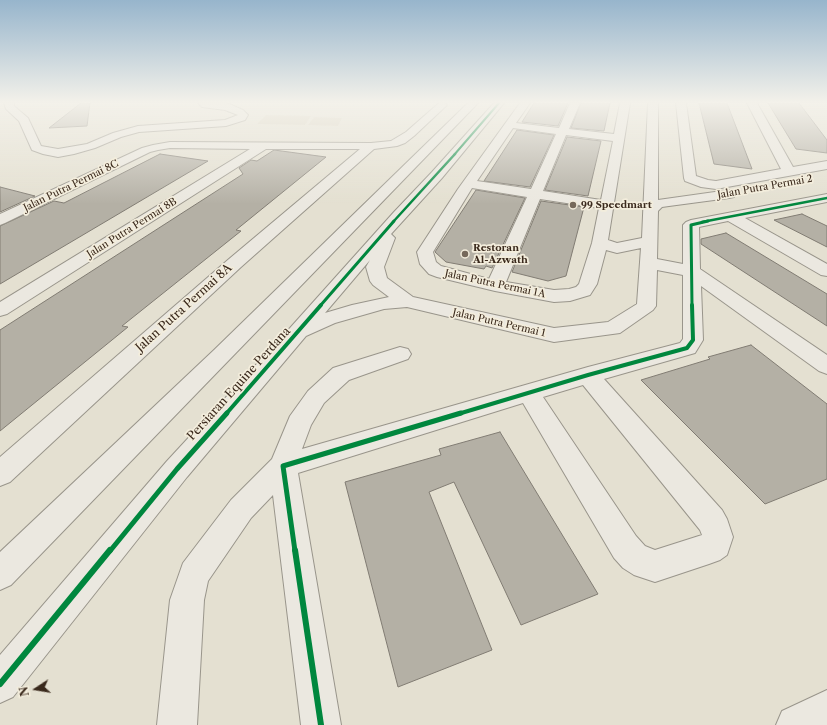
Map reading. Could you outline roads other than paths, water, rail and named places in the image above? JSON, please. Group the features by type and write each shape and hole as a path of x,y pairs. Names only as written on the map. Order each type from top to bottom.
{"street":[{"path":"31,137 36,148 44,151 58,152 74,151 113,137"},
{"name":"Jalan Putra Permai 8A","path":"0,474 235,262 376,145 401,141 406,137"},
{"path":"388,189 406,152 409,137"},
{"path":"0,574 440,137"},
{"name":"Persiaran Equine Perdana","path":"0,684 177,469 297,333 398,215 469,137"},
{"name":"Jalan Putra Permai 1A","path":"502,137 466,188 426,252 426,258 432,267 443,273 495,286 554,296 570,295 583,291 588,284 600,243"},
{"path":"495,286 560,137"},
{"path":"609,137 618,138 600,243 617,248 649,241"},
{"name":"Jalan Putra Permai 1","path":"297,333 328,319 359,309 407,301 554,335 613,328 646,306 652,188 652,137"},
{"path":"685,137 690,178 706,184 716,185 827,165"},
{"path":"770,137 789,172"},
{"name":"Jalan Putra Permai 8B","path":"0,310 264,145"},
{"path":"376,145 394,147 406,152"},
{"name":"Jalan Putra Permai 8C","path":"0,220 157,146 376,145"},
{"path":"449,160 450,166 446,179 449,182 466,188 536,193 606,205"},
{"name":"Jalan Putra Permai 2","path":"651,209 658,204 702,198 827,176"},
{"path":"652,188 702,198"},
{"path":"283,466 529,394 588,375 681,350 691,344 693,336 691,225 730,216 827,198"},
{"path":"810,202 827,209"},
{"name":"Jalan Putra Permai 1","path":"398,215 375,266 379,281 407,301"},
{"path":"730,216 827,271"},
{"path":"648,263 692,271 827,366"},
{"path":"177,725 186,600 194,574 241,509 283,466 299,423 316,397 340,374 400,354"},
{"path":"529,394 625,547 634,557 645,564 655,566 710,549 716,544 718,537 711,520 588,375"},
{"path":"283,466 321,725"},
{"path":"796,725 827,710"}],"place":[{"name":"99 Speedmart","path":"573,205"},
{"name":"Restoran Al-Azwath","path":"465,254"}]}
